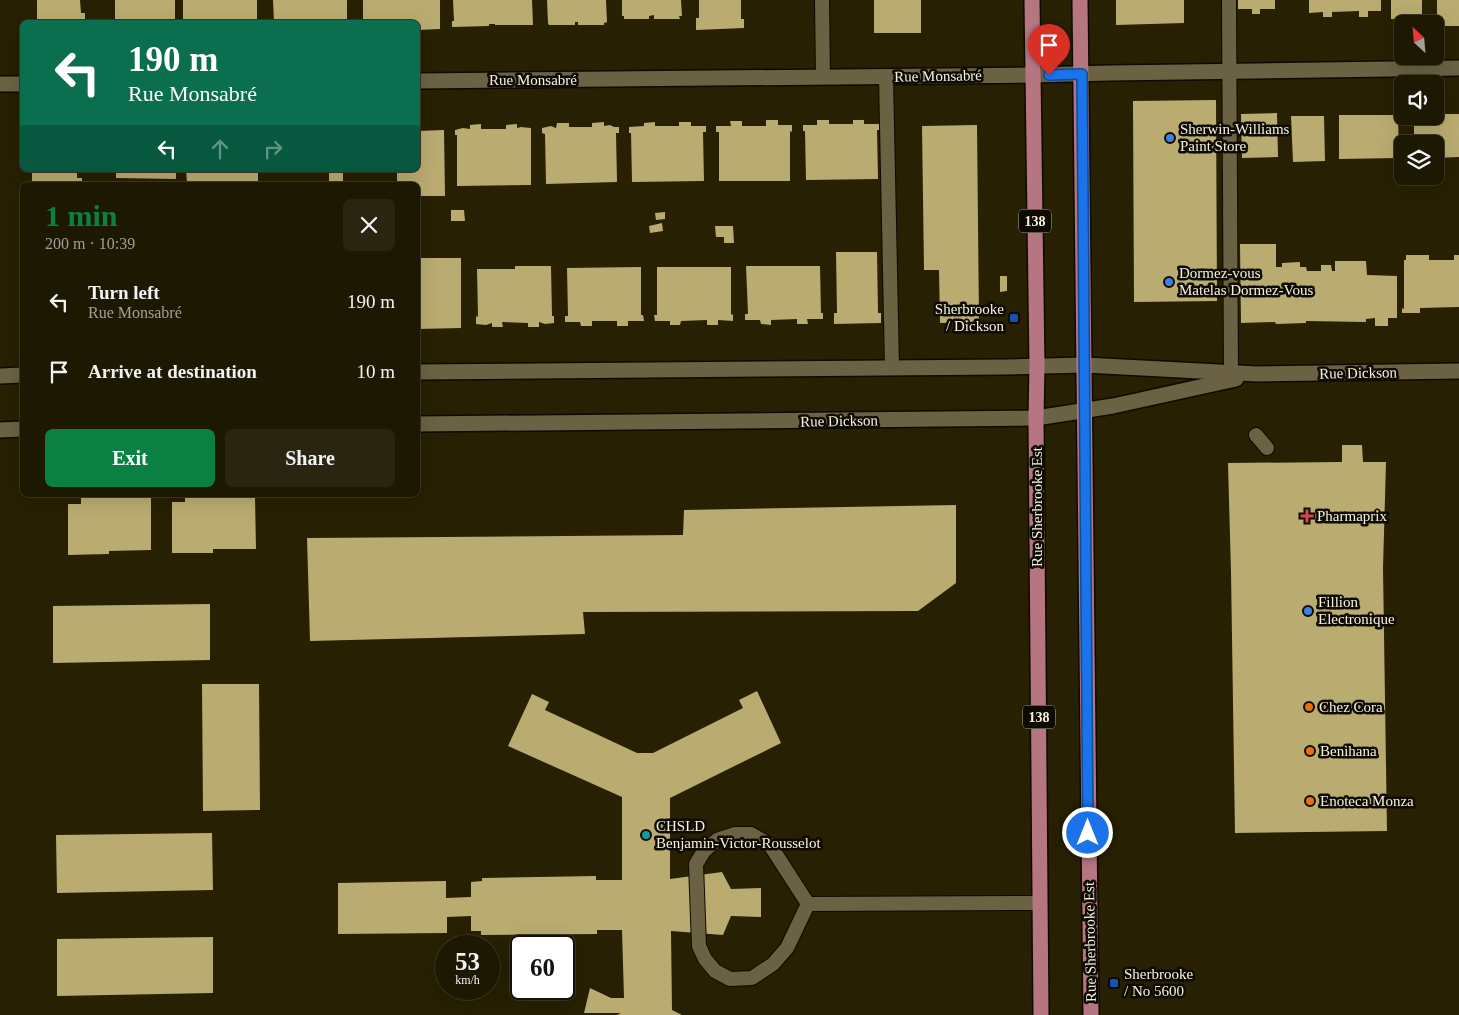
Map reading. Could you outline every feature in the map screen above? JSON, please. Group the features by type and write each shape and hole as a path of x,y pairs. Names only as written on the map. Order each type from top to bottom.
{"main road":[{"name":"Rue Sherbrooke Est","path":"1032,0 1037,366 1041,1015"},
{"name":"Rue Sherbrooke Est","path":"1080,0 1091,1015"},
{"name":"Rue Monsabré","path":"420,81 886,77 1459,68"},
{"path":"0,84 20,84"},
{"name":"Rue Dickson","path":"420,372 1085,365 1257,374 1459,371"},
{"name":"Rue Dickson","path":"420,424 1036,418 1085,411 1257,374"},
{"path":"0,376 20,376"},
{"path":"0,430 20,429"}],"lane":[{"path":"822,0 823,77"},
{"path":"1229,0 1231,373"},
{"path":"886,77 892,368"},
{"path":"1256,435 1267,448"},
{"path":"735,834 751,834 770,845 808,904 787,948 773,964 752,978 730,979 715,971 705,959 699,946 696,864 704,851 717,840 735,834"},
{"path":"808,904 1040,903"}],"building":[{"path":"37,0 80,0 81,13 85,13 85,20 37,20"},
{"path":"115,0 175,0 175,20 115,20"},
{"path":"183,0 257,0 257,20 183,20"},
{"path":"273,0 347,0 347,20 274,20"},
{"path":"363,0 440,0 440,29 420,30 420,20 363,20"},
{"path":"453,0 532,0 533,25 489,24 489,26 452,27 452,21 454,21"},
{"path":"547,0 606,0 607,22 604,25 578,25 578,22 575,22 575,25 549,25"},
{"path":"622,0 681,0 682,16 679,16 680,19 654,19 654,15 649,16 649,19 624,19 624,16 622,16"},
{"path":"699,0 741,0 741,19 744,19 744,28 696,30 696,18 699,18"},
{"path":"874,0 921,0 921,33 874,33"},
{"path":"1116,0 1184,0 1184,23 1116,25"},
{"path":"1238,0 1275,0 1275,9 1260,9 1260,14 1252,14 1252,9 1238,9"},
{"path":"1309,0 1381,0 1381,11 1368,11 1368,17 1359,17 1359,11 1332,12 1332,17 1323,17 1323,12 1309,13"},
{"path":"1391,0 1422,0 1422,15 1394,15 1394,19 1391,19"},
{"path":"1437,0 1459,0 1459,26 1444,26 1444,15 1437,15"},
{"path":"1216,100 1217,301 1134,302 1133,101"},
{"path":"1277,113 1278,157 1242,158 1241,114"},
{"path":"1444,114 1459,114 1459,157 1444,158 1444,135 1414,135 1414,125 1444,125"},
{"path":"1339,115 1394,115 1394,125 1398,125 1398,135 1394,135 1394,158 1339,159"},
{"path":"1291,116 1324,116 1325,161 1293,162"},
{"path":"766,120 778,120 778,125 792,125 792,132 790,131 790,181 719,181 719,132 716,132 716,126 731,126 730,121 742,121 742,126 766,126"},
{"path":"817,120 829,120 829,124 853,124 853,120 864,120 864,124 880,124 880,130 877,130 878,179 806,180 805,131 803,131 803,125 817,125"},
{"path":"604,122 604,126 619,127 619,133 616,133 617,182 546,184 545,134 542,133 542,128 551,126 556,128 557,123 569,123 569,127 592,127 592,123"},
{"path":"655,122 655,126 679,126 679,122 691,122 691,126 706,126 706,132 703,132 704,181 632,182 631,133 629,133 629,127 644,126 644,123"},
{"path":"481,124 481,129 506,129 506,125 517,124 517,128 531,128 531,185 457,186 457,135 455,135 455,130 470,129 470,125"},
{"path":"977,125 979,322 940,323 939,270 924,270 922,126"},
{"path":"444,130 445,196 420,196 420,182 397,182 397,172 420,172 420,131"},
{"path":"32,172 77,172 77,178 82,178 82,182 32,182"},
{"path":"116,172 176,172 176,179 116,178"},
{"path":"186,172 258,172 258,182 187,182"},
{"path":"329,172 343,172 343,182 329,182"},
{"path":"451,210 464,210 465,221 451,221"},
{"path":"665,212 665,219 656,220 655,213"},
{"path":"662,223 663,231 650,233 649,226"},
{"path":"715,226 733,226 734,243 724,243 724,237 716,237"},
{"path":"1240,244 1276,244 1276,267 1282,267 1282,263 1300,262 1300,267 1306,267 1307,271 1321,271 1321,265 1331,265 1332,271 1335,271 1335,261 1366,261 1367,275 1397,276 1397,318 1388,318 1388,326 1375,326 1375,318 1366,319 1366,322 1241,323"},
{"path":"836,252 877,252 878,313 881,313 881,323 834,324 834,313 837,313"},
{"path":"1406,255 1429,255 1429,260 1454,260 1454,255 1459,255 1459,307 1420,308 1420,313 1402,313 1402,308 1404,309 1404,260 1406,260"},
{"path":"420,258 461,258 461,328 420,329"},
{"path":"515,266 551,266 552,316 554,316 554,323 545,324 539,322 539,327 528,327 528,323 502,322 503,327 492,327 492,323 486,325 476,324 476,316 478,317 477,269 515,269"},
{"path":"746,266 820,266 821,313 823,313 823,319 807,319 808,324 797,324 797,319 771,320 771,325 761,324 760,320 745,320 745,314 748,314"},
{"path":"641,267 641,315 643,315 644,321 628,321 628,326 617,326 617,321 592,321 592,326 581,326 580,322 565,322 565,316 568,316 567,268"},
{"path":"657,267 731,267 731,315 733,314 733,321 718,320 718,325 707,325 707,320 681,321 680,325 670,325 670,321 655,321 654,315 657,315"},
{"path":"1000,276 1007,276 1007,291 1000,292"},
{"path":"1342,445 1362,445 1363,462 1386,462 1383,568 1387,831 1235,833 1228,463 1342,462"},
{"path":"81,497 151,498 151,550 109,551 109,554 68,555 68,504 81,504"},
{"path":"185,497 255,497 256,549 213,549 213,553 172,553 172,502 185,502"},
{"path":"956,505 956,583 918,611 583,612 585,634 310,641 307,538 683,535 684,510"},
{"path":"210,604 210,660 53,663 53,606"},
{"path":"202,684 259,684 260,810 203,811"},
{"name":"CHSLD Benjamin-Victor-Rousselot","path":"757,691 781,743 670,798 670,879 722,872 731,889 761,888 761,917 731,916 723,935 671,931 672,1010 682,1015 584,1013 590,988 611,998 624,998 622,930 597,930 597,934 481,935 481,931 471,931 471,916 447,917 447,933 338,934 338,883 446,881 446,898 471,897 471,882 482,881 482,878 596,876 596,880 622,880 622,797 508,746 532,694 549,702 545,710 637,753 653,753 743,708 739,700"},
{"path":"212,833 213,890 57,893 56,835"},
{"path":"213,937 213,993 57,996 57,939"}],"place":[{"name":"Sherwin-Williams Paint Store","path":"1170,138"},
{"name":"Dormez-vous Matelas Dormez-Vous","path":"1169,282"},
{"name":"Sherbrooke / Dickson","path":"1014,318"},
{"name":"Pharmaprix","path":"1307,516"},
{"name":"Fillion Electronique","path":"1308,611"},
{"name":"Chez Cora","path":"1309,707"},
{"name":"Benihana","path":"1310,751"},
{"name":"Enoteca Monza","path":"1310,801"},
{"name":"CHSLD Benjamin-Victor-Rousselot","path":"646,835"},
{"name":"Sherbrooke / No 5600","path":"1114,983"}],"route":[{"path":"1049,75 1082,74 1088,833"}]}
